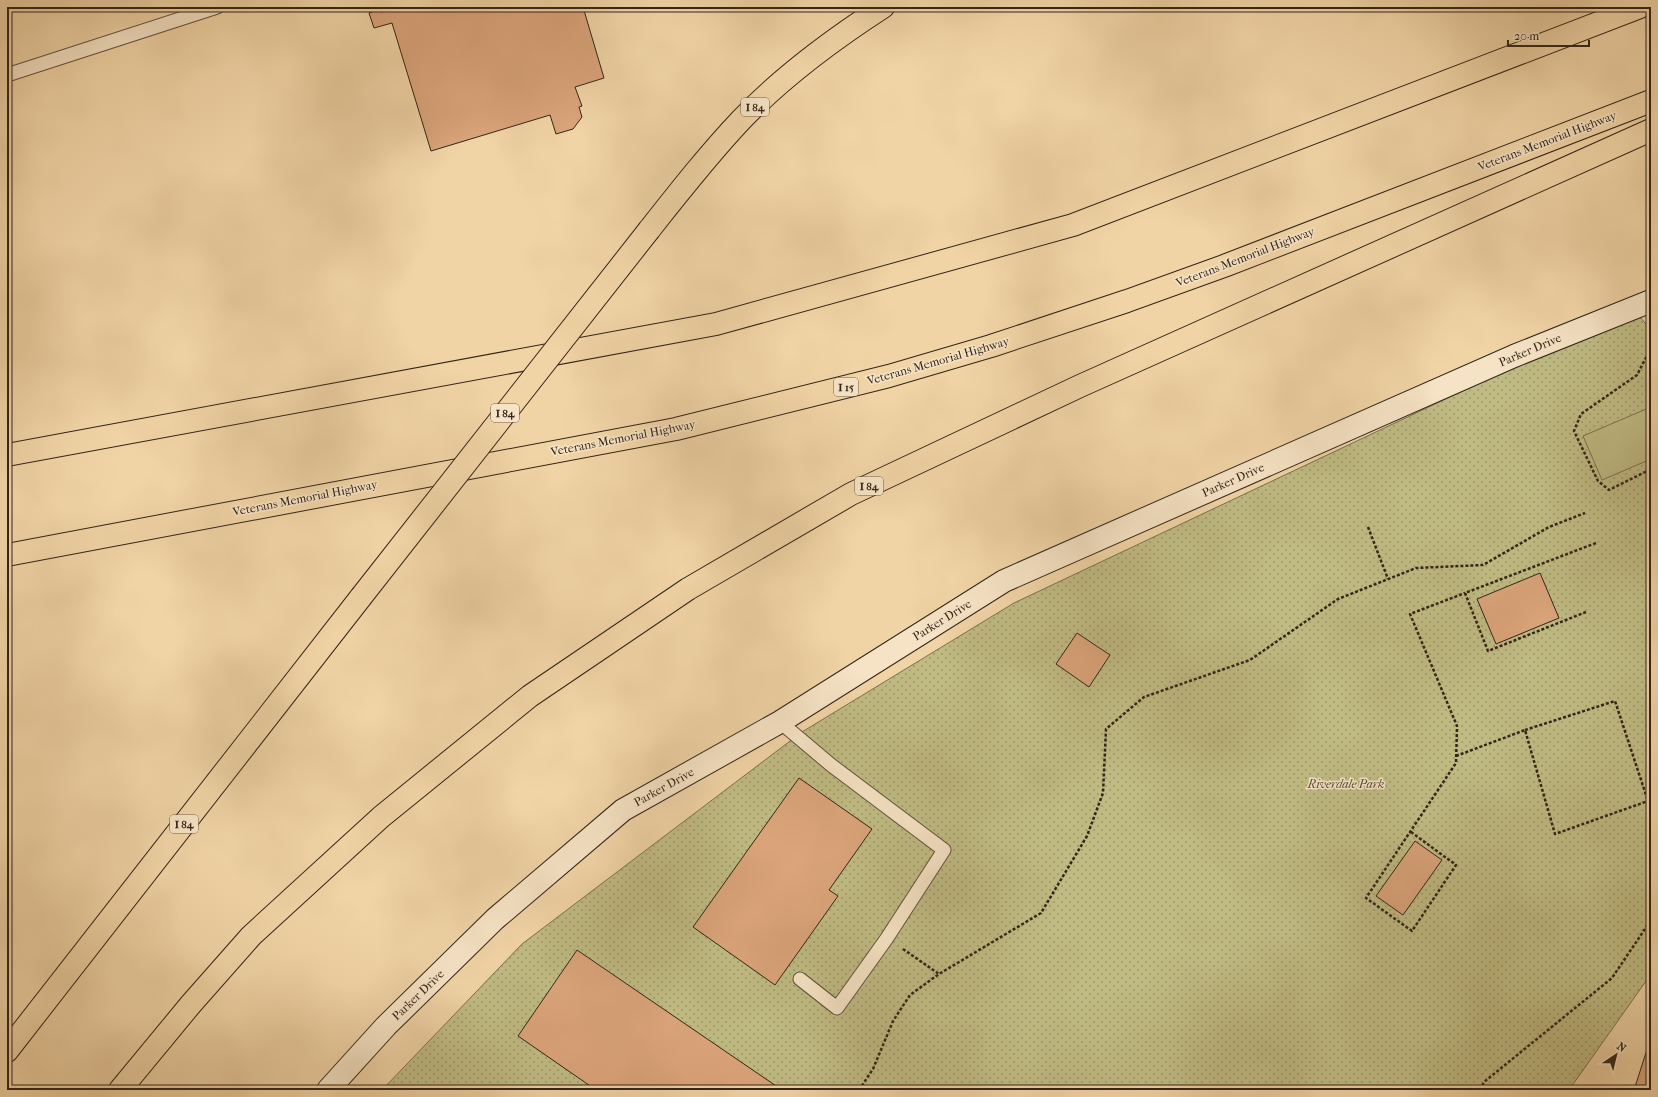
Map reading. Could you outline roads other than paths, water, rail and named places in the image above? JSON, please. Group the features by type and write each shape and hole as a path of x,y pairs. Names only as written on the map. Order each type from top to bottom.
{"highway":[{"name":"I 84","path":"7,1052 361,597 708,156 742,119 776,87 814,55 855,25 883,7"},
{"path":"7,455 716,324 1074,226 1640,7"},
{"name":"Veterans Memorial Highway","path":"7,555 676,429 889,376 998,344 1127,301 1224,266 1651,101"},
{"name":"I 84","path":"120,1090 191,1004 251,936 381,817 530,696 688,589 851,494 1080,386 1651,130"}],"street":[{"name":"Parker Drive","path":"328,1090 386,1026 495,919 623,810 780,722 1004,582 1514,356 1651,301"}],"lane":[{"path":"7,75 217,7"},
{"path":"780,722 831,765 944,850 887,938 837,1008 800,979"}],"park label":[{"name":"Riverdale Park","path":"1346,784"}]}
